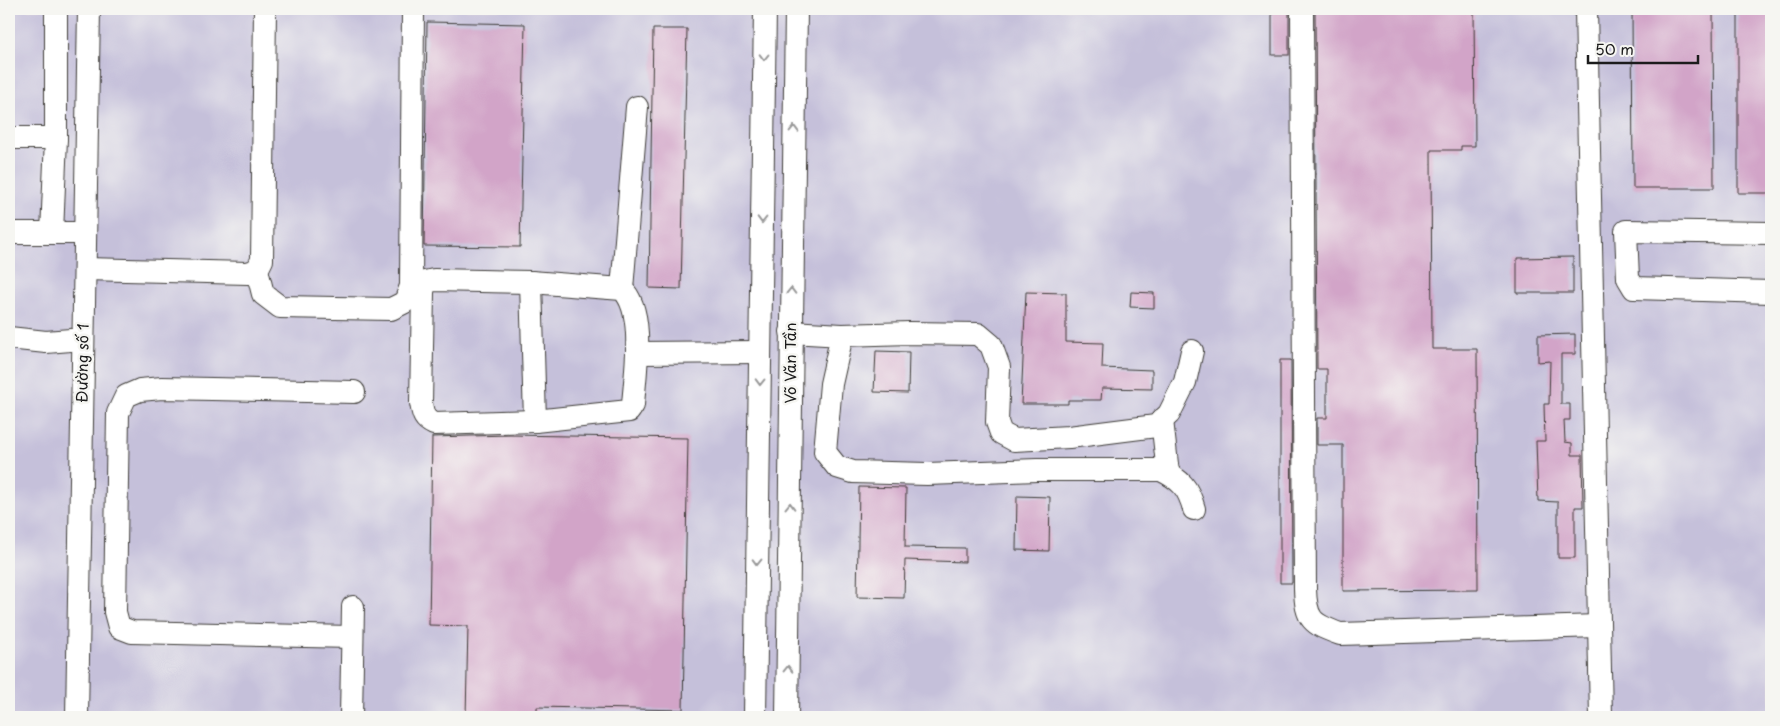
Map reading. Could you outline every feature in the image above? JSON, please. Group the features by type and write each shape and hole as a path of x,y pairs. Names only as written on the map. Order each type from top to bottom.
{"street":[{"path":"52,234 56,138 56,9"},
{"name":"Đường số 1","path":"77,717 89,9"},
{"path":"266,9 262,260 257,270 263,294 280,306 391,308 404,302 411,286 413,9"},
{"name":"Võ Văn Tần","path":"755,717 765,9"},
{"name":"Võ Văn Tần","path":"787,717 796,9"},
{"path":"1302,9 1305,590 1308,615 1315,624 1340,634 1598,626"},
{"path":"1586,9 1601,717"},
{"path":"622,289 637,107"},
{"path":"9,138 56,138"},
{"path":"1771,233 1626,231 1628,278 1634,288 1771,292"},
{"path":"9,233 85,233"},
{"path":"84,269 248,273 257,270"},
{"path":"434,280 531,282 622,289 628,294 633,305 637,353 633,405 629,411 535,422 434,424 426,421 421,403 423,292 425,282 434,280"},
{"path":"531,282 535,422"},
{"path":"791,332 842,335 978,334 991,345 999,367 997,422 1001,433 1014,440 1069,437 1156,426 1169,414 1185,382 1192,351"},
{"path":"842,335 831,384 825,452 837,467 853,472 927,474 1056,470 1161,470 1179,479 1190,497 1194,509"},
{"path":"9,338 46,342 84,339"},
{"path":"637,353 760,352"},
{"path":"352,637 132,632 119,628 115,612 117,427 118,413 126,396 140,390 162,388 354,392"},
{"path":"1162,420 1168,473"},
{"path":"351,717 353,607"}],"shaded area":[{"path":"9,9 1771,9 1771,717 9,717"}],"building":[{"path":"1272,9 1289,9 1289,55 1272,55"},
{"path":"1315,9 1474,9 1475,146 1461,146 1461,150 1431,150 1432,349 1477,349 1478,590 1343,591 1343,445 1317,445 1317,418 1327,418 1327,369 1317,369"},
{"path":"1632,9 1713,9 1714,188 1633,188"},
{"path":"1738,9 1771,9 1771,193 1738,193"},
{"path":"427,22 525,24 520,247 424,246"},
{"path":"653,29 687,29 681,289 649,288"},
{"path":"1573,257 1573,293 1517,293 1517,258"},
{"path":"1026,292 1066,293 1066,342 1103,343 1102,368 1152,370 1152,389 1102,388 1101,400 1068,400 1068,404 1021,404"},
{"path":"1131,292 1154,293 1154,308 1130,307"},
{"path":"1575,334 1575,354 1561,354 1561,404 1570,404 1570,420 1564,420 1565,442 1572,443 1572,455 1582,455 1583,507 1575,507 1575,558 1558,558 1558,502 1538,501 1536,441 1545,441 1544,404 1549,404 1550,361 1538,362 1538,335"},
{"path":"876,351 909,352 908,393 874,392"},
{"path":"1280,360 1291,360 1292,583 1280,583"},
{"path":"510,435 688,438 683,710 537,707 537,717 466,717 468,626 429,625 432,437"},
{"path":"859,487 906,488 905,547 965,548 965,562 905,560 904,598 857,597"},
{"path":"1017,496 1050,497 1049,551 1016,550"}]}
